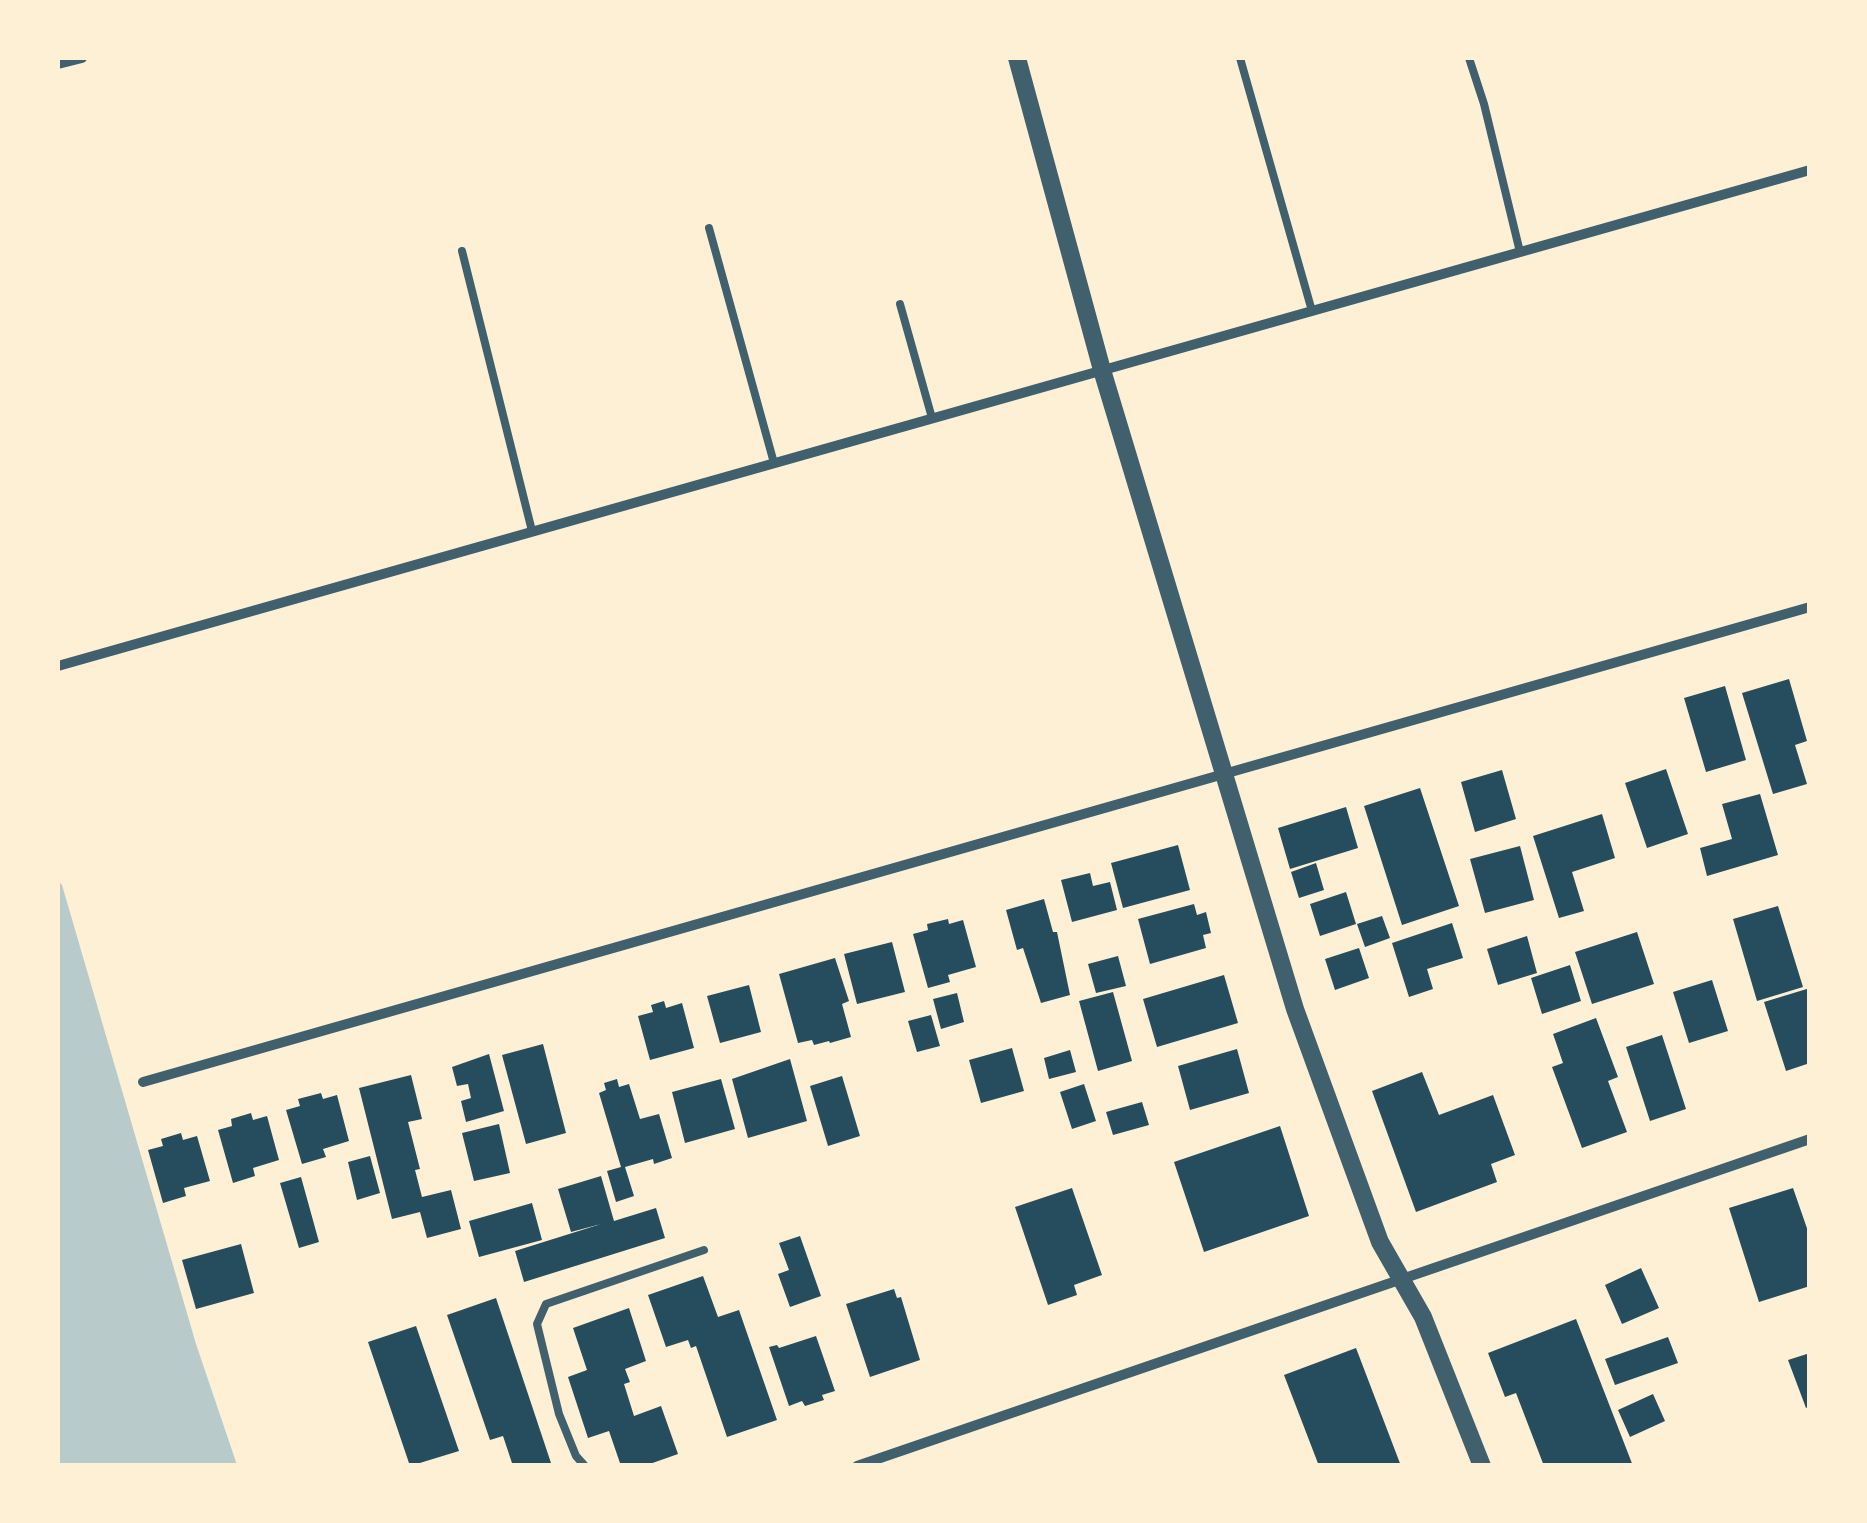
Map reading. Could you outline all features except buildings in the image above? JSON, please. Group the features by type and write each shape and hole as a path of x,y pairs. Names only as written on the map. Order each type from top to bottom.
{"street":[{"path":"58,64 82,58"},
{"path":"1017,58 1102,370 1295,1009 1380,1242 1422,1317 1482,1466"},
{"path":"58,666 1810,170"},
{"path":"142,1082 1810,607"},
{"path":"857,1466 1810,1139"}],"lane":[{"path":"1240,58 1312,311"},
{"path":"1469,58 1520,252"},
{"path":"708,228 774,463"},
{"path":"462,251 532,532"},
{"path":"900,304 932,418"},
{"path":"584,1466 559,1414 537,1324 546,1304 704,1250"}],"shaded area":[{"path":"58,881 196,1344 237,1465 58,1465"}]}
